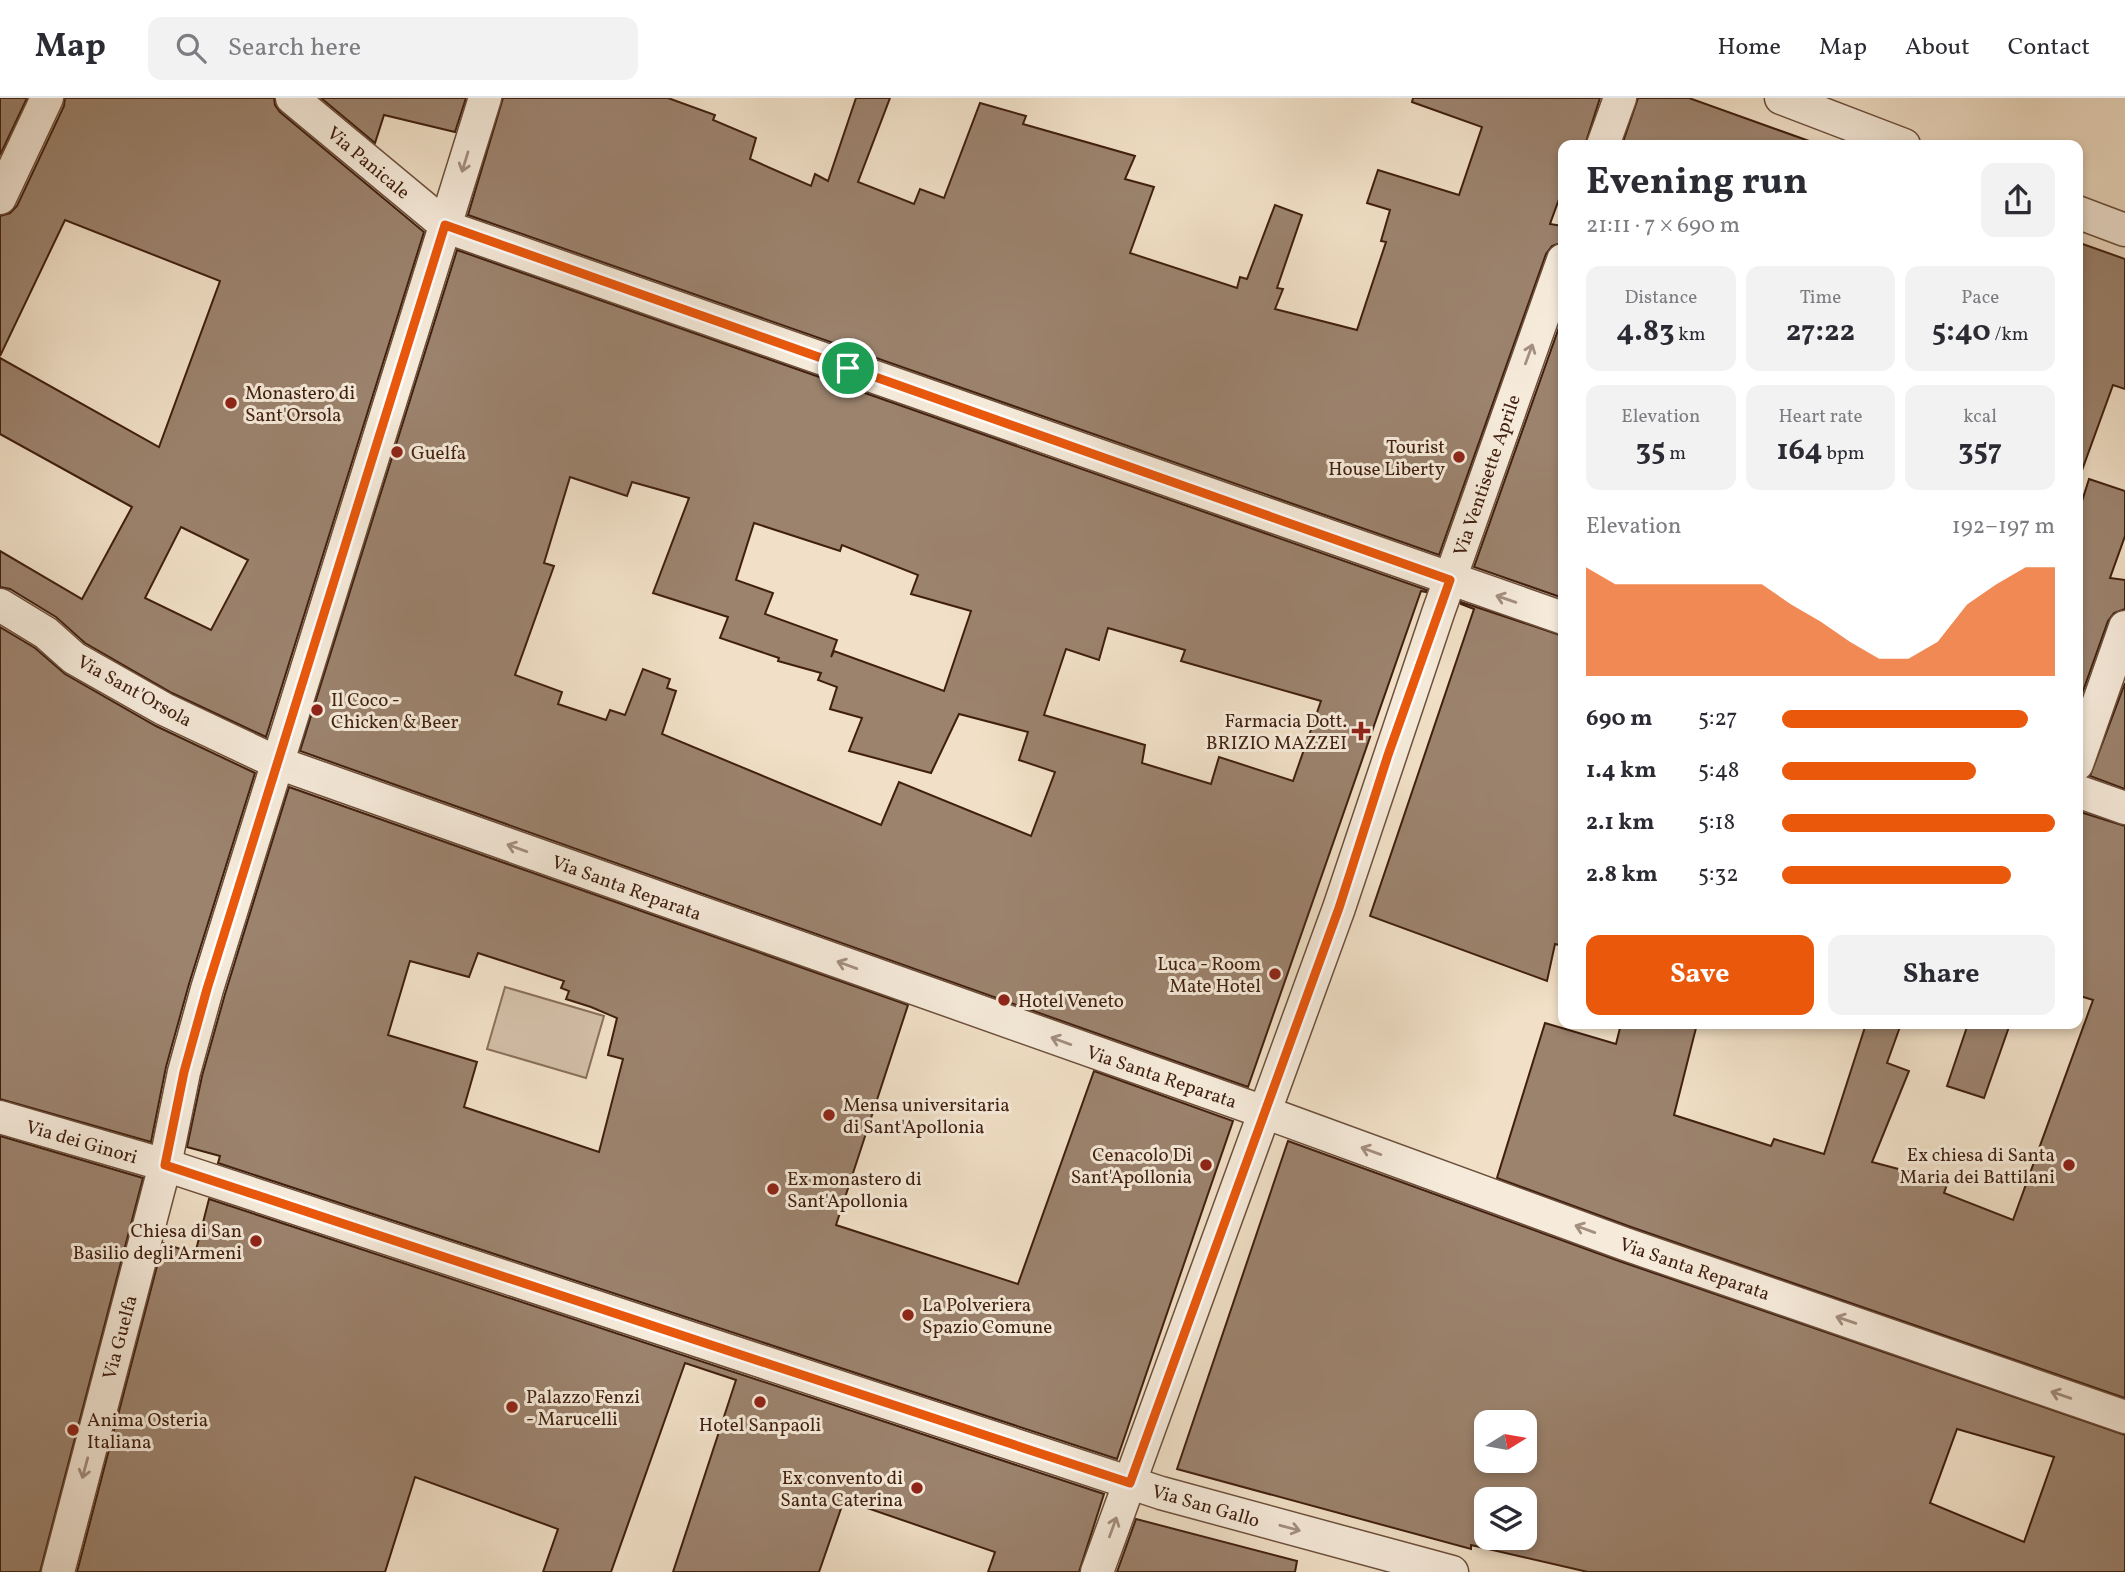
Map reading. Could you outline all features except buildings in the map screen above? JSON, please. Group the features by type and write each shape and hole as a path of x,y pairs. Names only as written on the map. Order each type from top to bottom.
{"street":[{"path":"0,198 47,98"},
{"name":"Via Panicale","path":"292,98 445,225"},
{"name":"Via Guelfa","path":"58,1572 165,1165 184,1072 200,1013 485,98"},
{"path":"1605,140 1620,98"},
{"path":"1781,98 1891,140"},
{"path":"2083,214 2125,230"},
{"path":"445,225 1558,616"},
{"name":"Via Ventisette Aprile","path":"1097,1572 1339,908 1388,755 1558,274"},
{"name":"Via Sant'Orsola","path":"0,605 46,633 74,658 164,709 278,763"},
{"path":"2083,747 2125,627"},
{"name":"Via Santa Reparata","path":"278,763 1264,1112 1625,1244 2125,1418"},
{"path":"2083,793 2125,808"},
{"name":"Via dei Ginori","path":"0,1117 165,1165"},
{"name":"Via San Gallo","path":"165,1165 1130,1483 1452,1572"}],"shaded area":[{"path":"505,987 604,1016 586,1078 487,1049"}],"place":[{"name":"Monastero di Sant'Orsola","path":"231,403"},
{"name":"Guelfa","path":"397,452"},
{"name":"Tourist House Liberty","path":"1459,457"},
{"name":"Il Coco - Chicken & Beer","path":"317,710"},
{"name":"Farmacia Dott. BRIZIO MAZZEI","path":"1361,731"},
{"name":"Luca - Room Mate Hotel","path":"1275,974"},
{"name":"Hotel Veneto","path":"1004,1000"},
{"name":"Mensa universitaria di Sant'Apollonia","path":"829,1115"},
{"name":"Cenacolo Di Sant'Apollonia","path":"1206,1165"},
{"name":"Ex chiesa di Santa Maria dei Battilani","path":"2069,1165"},
{"name":"Ex monastero di Sant'Apollonia","path":"773,1189"},
{"name":"Chiesa di San Basilio degli Armeni","path":"256,1241"},
{"name":"La Polveriera Spazio Comune","path":"908,1315"},
{"name":"Hotel Sanpaoli","path":"760,1402"},
{"name":"Palazzo Fenzi - Marucelli","path":"512,1407"},
{"name":"Anima Osteria Italiana","path":"73,1430"},
{"name":"Ex convento di Santa Caterina","path":"917,1488"}],"route":[{"path":"445,225 848,368 1450,580 1388,755 1339,908 1130,1483 165,1165 184,1072 207,989 445,225"}]}
